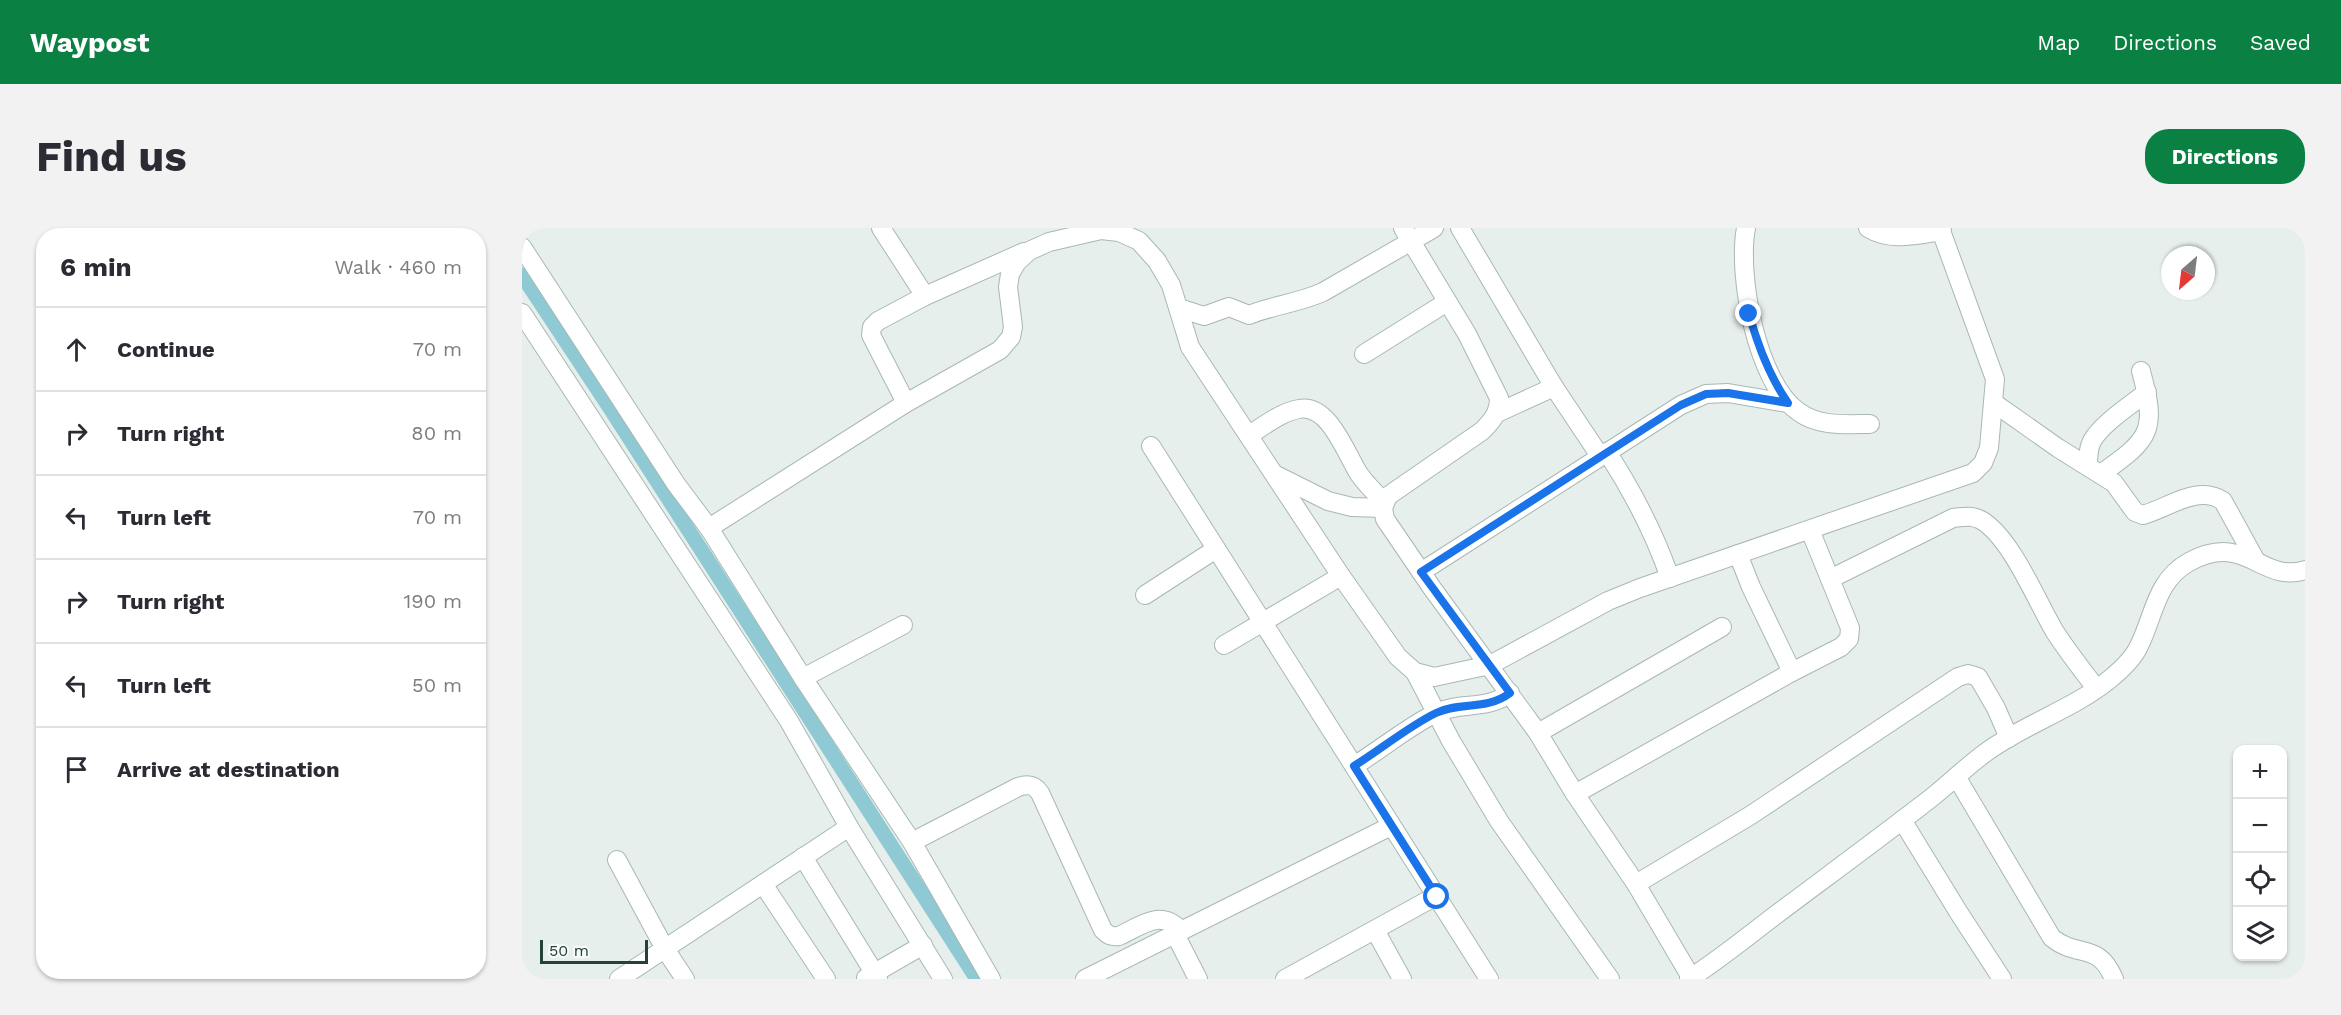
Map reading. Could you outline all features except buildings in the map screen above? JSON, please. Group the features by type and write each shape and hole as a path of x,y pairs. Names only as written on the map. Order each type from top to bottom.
{"street":[{"path":"881,228 925,296"},
{"path":"1179,308 1204,316 1229,307 1249,315 1269,307 1304,300 1323,292 1407,235 1434,228"},
{"path":"1460,228 1554,387 1646,518 1659,544 1670,578"},
{"path":"1746,228 1746,286 1749,314 1758,345 1777,387 1788,403 1799,413 1812,419 1835,424 1870,424"},
{"path":"1415,672 1434,677 1490,665 1608,601 1973,473 1983,464 1989,448 1995,379 1941,230 1910,237 1892,237 1868,228"},
{"path":"906,404 871,335 872,327 878,321 925,296 1049,242 1101,230 1119,232 1139,241 1157,261 1171,285 1190,347 1341,576 1398,657 1415,672 1499,821 1610,979"},
{"path":"1407,235 1467,334 1499,398 1497,413"},
{"path":"522,247 676,484 709,528 803,678 912,842 991,979"},
{"path":"709,528 906,404 993,355 1007,344 1013,327 1008,287 1010,274 1017,262 1029,250"},
{"path":"1364,354 1447,302"},
{"path":"522,313 789,721 849,827 944,979"},
{"path":"2095,469 2130,454 2148,429 2150,415 2141,371"},
{"path":"1383,505 1388,496 1482,431 1497,413 1554,387"},
{"path":"2095,469 2088,452 2092,441 2100,430 2147,392"},
{"path":"1421,572 1681,405 1706,394 1728,393 1788,403"},
{"path":"1994,403 2058,448 2095,469 2114,483 2135,512 2143,515 2196,495 2214,495 2223,501 2256,561"},
{"path":"1249,435 1299,409 1319,413 1328,421 1359,474 1383,505 1385,519 1538,733 1575,794 1636,884 1691,979 1957,778 1985,753 2108,681 2130,661 2139,645 2160,591 2174,573 2188,562 2223,551 2234,552 2283,572 2303,576"},
{"path":"1151,446 1265,622 1489,979"},
{"path":"1274,474 1328,501 1352,507 1383,505"},
{"path":"1830,579 1953,518 1967,516 1981,520 2017,561 2054,629 2096,688"},
{"path":"1575,794 1792,672 1841,647 1849,639 1850,628 1810,530"},
{"path":"1145,595 1216,549"},
{"path":"1738,554 1751,587 1792,672"},
{"path":"1224,645 1341,576"},
{"path":"803,678 903,625"},
{"path":"1538,733 1722,627"},
{"path":"1636,884 1751,815 1958,677 1968,674 1978,677 1996,708 2009,738"},
{"path":"1354,766 1437,713 1460,706 1482,706 1500,701 1510,693"},
{"path":"1957,778 2052,938 2074,951 2088,951 2097,955 2107,964 2114,979"},
{"path":"912,842 1018,787 1026,784 1033,785 1040,793 1103,930 1112,937 1119,936 1154,919 1172,921 1198,979"},
{"path":"1902,820 2002,979"},
{"path":"1085,979 1391,826"},
{"path":"628,976 849,827"},
{"path":"803,857 872,977 923,945"},
{"path":"617,860 665,949 685,979"},
{"path":"763,884 826,979"},
{"path":"1285,979 1437,897"},
{"path":"1375,930 1402,979"}],"waterway":[{"path":"522,275 977,979"}],"route":[{"path":"1437,897 1354,766 1437,713 1460,706 1482,706 1500,701 1510,693 1421,572 1681,405 1706,394 1728,393 1788,403 1777,387 1758,345 1749,314"}]}
